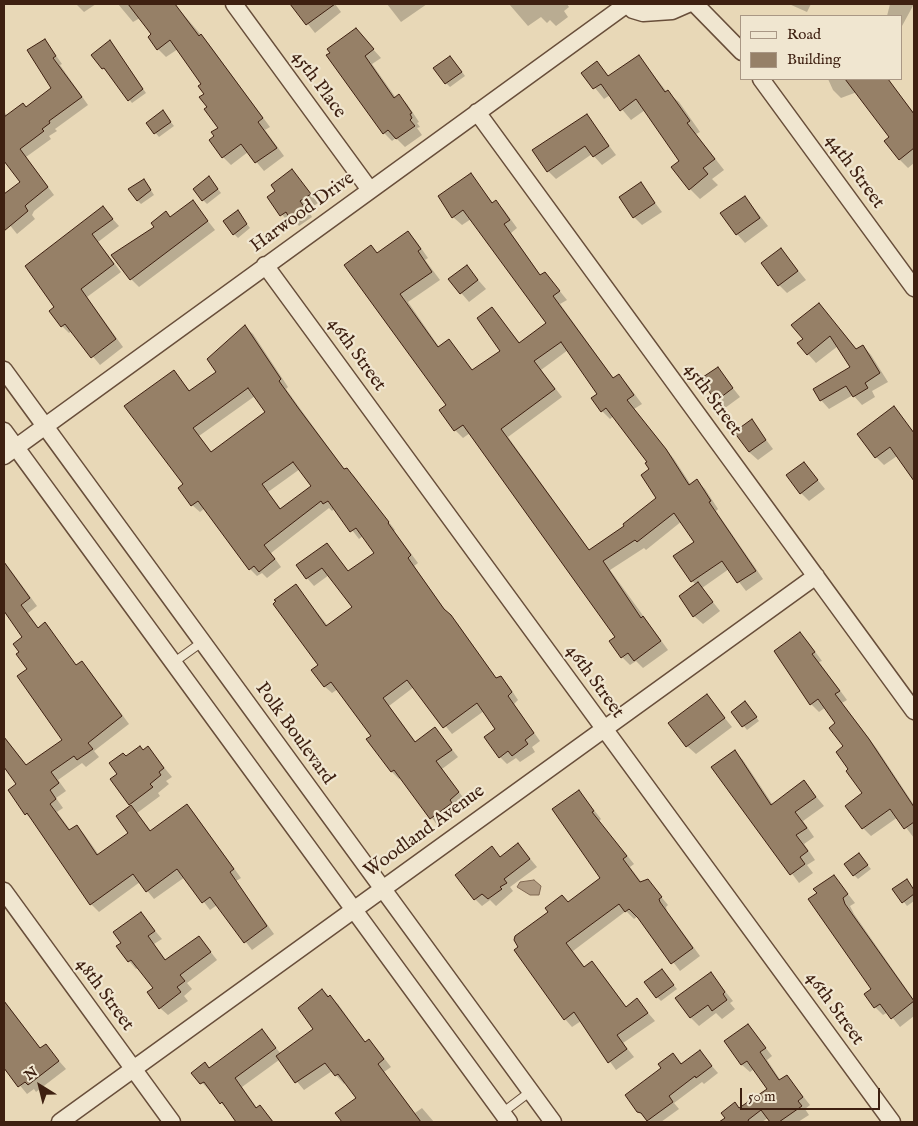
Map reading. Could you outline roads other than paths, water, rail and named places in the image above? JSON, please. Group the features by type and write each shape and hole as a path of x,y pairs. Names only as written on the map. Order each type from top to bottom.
{"street":[{"name":"45th Place","path":"234,4 370,190"},
{"name":"Harwood Drive","path":"10,452 627,4"},
{"path":"627,4 633,10 643,13 672,11 688,4"},
{"path":"695,4 740,50"},
{"name":"44th Street","path":"762,80 914,288"},
{"name":"45th Street","path":"477,112 914,711"},
{"name":"46th Street","path":"265,266 892,1122"},
{"name":"Polk Boulevard","path":"4,370 553,1122"},
{"path":"4,431 10,452 173,663 506,1117"},
{"name":"Woodland Avenue","path":"60,1122 816,576"},
{"name":"48th Street","path":"4,891 172,1122"}],"lane":[{"path":"173,663 202,642"},
{"path":"506,1117 531,1091"}]}
